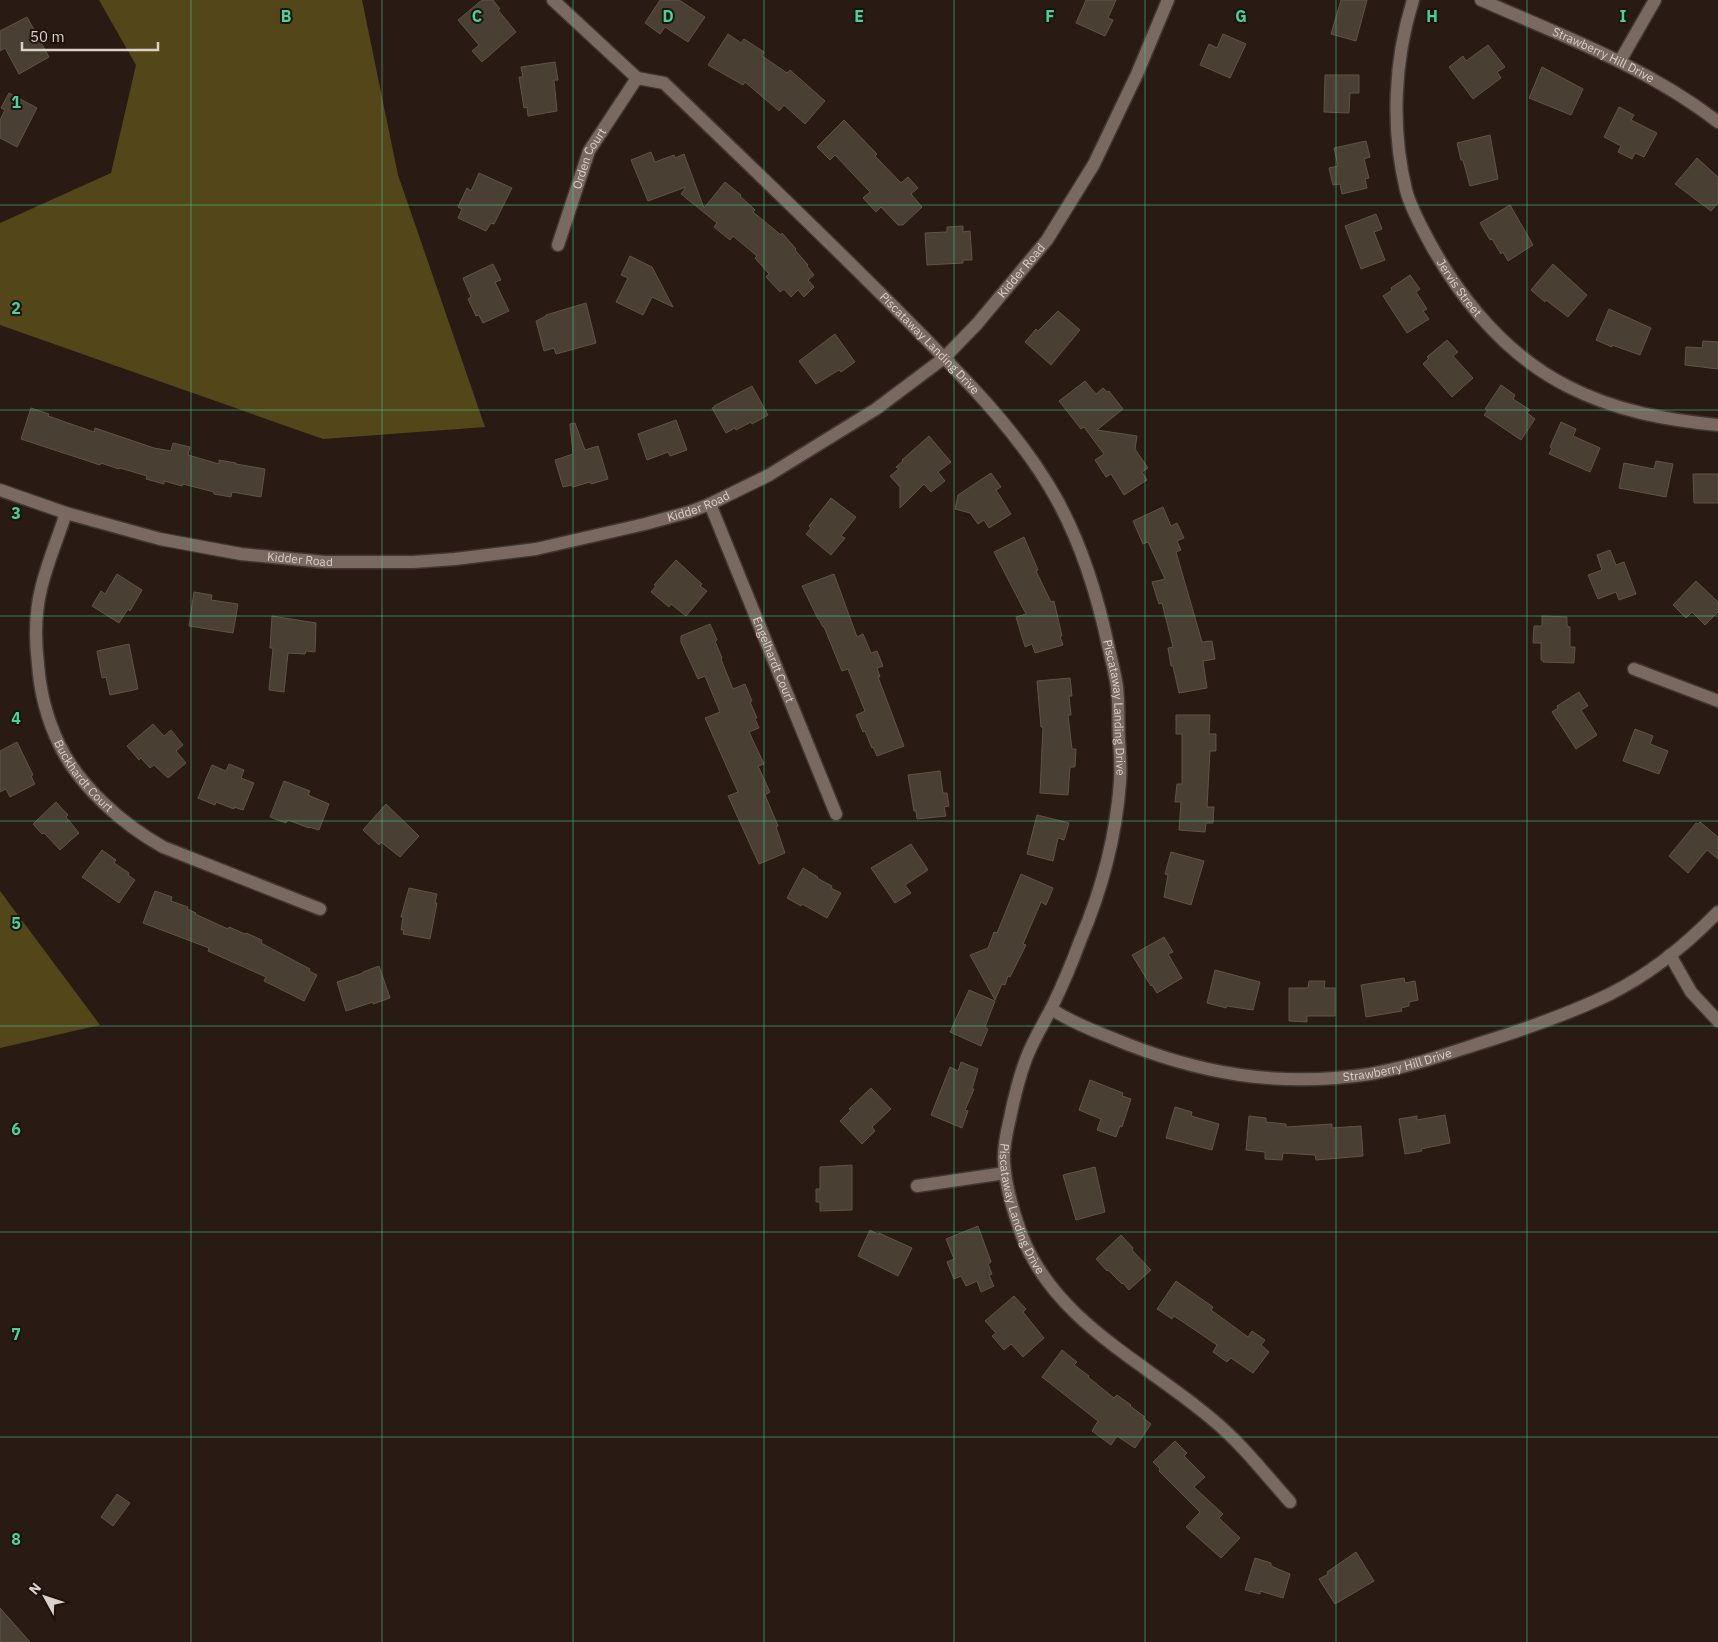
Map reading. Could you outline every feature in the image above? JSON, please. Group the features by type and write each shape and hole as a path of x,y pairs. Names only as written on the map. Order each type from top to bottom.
{"street":[{"path":"553,0 637,78"},
{"name":"Kidder Road","path":"0,490 66,514 160,540 241,554 325,562 413,562 455,559 536,548 645,524 690,512 710,504 769,475 876,409 944,358 977,324 1047,240 1073,200 1094,164 1137,74 1168,0"},
{"name":"Jervis Street","path":"1413,0 1406,22 1399,61 1396,128 1406,192 1421,228 1444,269 1472,308 1491,330 1514,351 1568,387 1604,402 1654,417 1718,425"},
{"name":"Strawberry Hill Drive","path":"1481,0 1620,61 1661,83 1696,105 1718,122"},
{"path":"1620,61 1655,0"},
{"name":"Orden Court","path":"558,246 589,151 637,78"},
{"name":"Piscataway Landing Drive","path":"637,78 664,83 845,257 944,358 1012,434 1057,501 1094,589 1117,685 1121,778 1107,858 1092,914 1051,1009 1037,1033 1015,1094 1004,1156 1015,1213 1022,1237 1042,1274 1068,1305 1114,1347 1175,1390 1215,1422 1245,1451 1290,1502"},
{"name":"Engelhardt Court","path":"710,504 836,814"},
{"name":"Buckhardt Court","path":"66,514 40,590 35,636 40,684 45,707 59,745 68,760 103,802 126,824 143,836 162,847 320,909"},
{"path":"1634,669 1718,701"},
{"name":"Strawberry Hill Drive","path":"1051,1009 1068,1020 1142,1051 1178,1063 1253,1077 1305,1080 1371,1074 1402,1067 1512,1034 1572,1011 1611,993 1670,956 1718,912"},
{"path":"1670,956 1691,992 1718,1021"},
{"path":"917,1186 1006,1173"}],"shaded area":[{"path":"99,0 362,0 398,175 485,427 323,439 0,325 0,223 111,173 136,65"},
{"path":"0,891 100,1025 0,1048"}],"building":[{"path":"482,0 493,0 500,9 498,10 516,32 482,62 472,51 479,45 458,20"},
{"path":"660,0 679,0 705,17 688,42 665,27 660,34 645,23"},
{"path":"1086,0 1116,0 1108,18 1113,20 1105,36 1076,23"},
{"path":"1341,0 1367,0 1356,41 1331,34"},
{"path":"27,17 49,57 19,74 5,48 0,51 0,31"},
{"path":"728,34 741,43 744,39 764,52 762,56 787,73 790,70 825,101 805,124 784,105 779,111 745,82 743,85 708,65"},
{"path":"1223,34 1246,44 1230,78 1200,65 1209,44 1217,48"},
{"path":"1488,45 1505,67 1497,72 1501,78 1473,99 1449,67 1463,56 1466,61"},
{"path":"555,62 558,80 554,80 557,111 528,116 527,107 524,108 519,77 523,77 521,67"},
{"path":"1542,67 1583,89 1571,115 1529,98"},
{"path":"1325,75 1359,75 1359,93 1350,93 1349,113 1324,112"},
{"path":"9,93 37,108 17,147 0,138 0,120 5,110 1,108"},
{"path":"1619,107 1634,115 1631,120 1657,133 1644,157 1635,153 1632,159 1618,152 1621,146 1604,137"},
{"path":"844,120 877,154 875,156 901,183 908,177 918,188 911,194 922,207 903,225 898,225 881,207 876,212 863,198 870,192 835,155 830,160 817,147"},
{"path":"1490,135 1498,179 1470,186 1457,143"},
{"path":"1366,141 1370,157 1364,159 1369,178 1365,179 1367,188 1342,194 1340,184 1333,185 1329,168 1338,166 1334,148"},
{"path":"651,152 655,162 674,155 675,158 684,154 704,208 725,182 741,195 755,210 753,212 781,235 782,233 796,249 814,275 808,280 814,287 804,297 798,290 791,297 784,289 780,292 766,277 769,274 755,258 757,256 733,236 730,240 714,227 717,223 681,194 686,187 648,201 631,160"},
{"path":"1697,158 1718,177 1718,203 1711,211 1675,184"},
{"path":"479,173 512,188 494,224 491,223 486,231 458,218 462,209 458,207 467,188 471,191"},
{"path":"1510,205 1533,245 1508,261 1503,252 1501,254 1492,239 1490,240 1480,223"},
{"path":"1376,214 1382,229 1374,232 1385,260 1361,269 1345,226"},
{"path":"963,226 963,232 970,231 972,260 963,260 963,263 927,265 925,233 947,232 947,227"},
{"path":"630,256 652,267 673,307 652,297 643,315 616,302 628,278 621,275"},
{"path":"493,264 501,280 495,282 509,311 483,323 479,315 476,316 468,299 471,297 463,278"},
{"path":"1553,264 1587,295 1568,317 1531,290"},
{"path":"1410,275 1420,289 1416,292 1427,309 1423,311 1429,319 1407,333 1383,296"},
{"path":"586,303 596,343 556,354 554,348 544,351 536,321 546,315"},
{"path":"1609,309 1651,328 1640,355 1596,340"},
{"path":"1058,311 1080,330 1051,365 1025,342 1036,329 1038,331"},
{"path":"835,334 855,362 841,372 839,370 816,384 799,361"},
{"path":"1447,340 1458,352 1453,356 1473,378 1452,397 1423,364 1429,358 1427,357"},
{"path":"1703,341 1718,342 1718,369 1685,365 1686,347 1702,348"},
{"path":"1085,381 1096,394 1103,388 1107,392 1109,391 1123,409 1097,430 1137,436 1135,449 1148,468 1142,472 1147,480 1124,495 1111,474 1106,477 1095,460 1104,454 1084,427 1081,429 1059,401"},
{"path":"1501,385 1515,395 1513,399 1530,410 1527,413 1535,419 1521,440 1484,415 1488,410 1485,409"},
{"path":"752,386 768,415 752,424 751,422 726,433 712,408"},
{"path":"31,408 94,432 95,428 154,448 171,451 173,443 190,447 188,455 219,464 219,460 265,469 261,497 232,492 231,497 214,494 214,492 183,484 182,486 164,481 164,484 146,479 147,476 101,463 100,465 21,439"},
{"path":"676,420 687,450 670,456 668,452 647,460 638,434"},
{"path":"1561,422 1576,429 1573,436 1600,448 1590,472 1549,454 1552,448 1550,447"},
{"path":"575,423 585,450 598,446 608,479 591,484 590,482 573,487 572,485 563,487 555,460 573,454 570,424"},
{"path":"929,436 951,462 938,472 945,481 931,492 924,484 900,508 900,487 890,476 899,469 896,467 902,460"},
{"path":"1656,461 1673,464 1666,497 1619,488 1624,463 1654,469"},
{"path":"991,473 1001,487 996,490 1011,514 989,528 984,520 978,524 970,513 955,509 958,495"},
{"path":"1693,474 1718,474 1718,503 1694,503"},
{"path":"831,498 856,517 841,536 845,538 831,555 806,534 811,528 809,526"},
{"path":"1163,507 1171,526 1177,523 1184,538 1177,541 1181,550 1176,552 1202,642 1212,641 1215,659 1203,661 1207,688 1179,693 1168,648 1173,647 1162,603 1159,604 1152,582 1165,579 1148,542 1143,544 1133,521"},
{"path":"1024,537 1038,570 1036,571 1051,602 1054,601 1063,645 1035,653 1032,644 1025,647 1016,617 1026,614 994,552"},
{"path":"1610,550 1616,565 1624,562 1636,594 1619,600 1616,592 1598,599 1588,575 1602,570 1597,555"},
{"path":"676,560 707,591 686,616 671,604 669,607 651,592 656,586 654,585"},
{"path":"117,574 142,590 130,611 128,609 119,623 92,606 101,591 105,594"},
{"path":"834,574 857,637 863,634 871,653 877,651 883,666 877,668 880,677 878,677 904,746 877,756 865,731 863,732 856,715 865,711 848,669 842,671 824,627 818,619 802,586"},
{"path":"1696,581 1718,602 1718,612 1705,625 1692,612 1686,618 1673,605"},
{"path":"194,592 212,595 211,600 238,604 233,633 189,626"},
{"path":"272,616 316,623 315,652 306,651 305,654 288,653 284,692 269,690 273,648 270,648"},
{"path":"1542,616 1567,617 1567,626 1570,627 1570,647 1575,647 1574,663 1543,662 1541,660 1541,643 1533,643 1534,626 1542,626"},
{"path":"710,624 733,689 745,684 752,701 750,702 759,728 749,732 764,764 758,766 770,792 765,795 778,826 776,827 785,853 759,864 728,796 738,792 705,718 720,712 705,676 698,679 681,642 681,636"},
{"path":"129,644 138,689 110,695 106,677 102,678 97,651"},
{"path":"1070,678 1072,696 1069,696 1071,715 1068,715 1072,749 1076,749 1075,767 1070,767 1068,795 1040,793 1043,727 1041,727 1037,681"},
{"path":"1579,692 1588,706 1581,710 1597,735 1576,749 1552,712 1558,708 1557,706"},
{"path":"1176,715 1210,715 1209,734 1216,734 1216,751 1210,751 1207,807 1214,807 1213,823 1206,823 1205,832 1179,830 1181,802 1175,802 1177,784 1182,784 1182,734 1176,734"},
{"path":"153,724 164,736 171,730 183,745 176,751 186,763 168,778 154,765 150,768 141,758 139,760 127,746"},
{"path":"1635,729 1653,736 1650,744 1668,751 1659,774 1623,761"},
{"path":"17,742 33,775 31,776 35,784 10,797 6,789 0,792 0,751"},
{"path":"229,764 244,770 241,778 254,783 243,810 234,807 234,809 216,802 215,805 198,798 212,765 226,771"},
{"path":"940,771 943,793 947,793 949,806 944,807 946,816 917,819 908,775"},
{"path":"284,781 310,791 308,795 329,804 319,830 288,820 286,823 270,817"},
{"path":"56,802 68,815 66,817 79,833 60,850 33,824"},
{"path":"386,804 419,836 400,857 381,842 379,845 363,830"},
{"path":"1037,815 1069,823 1064,840 1058,838 1053,861 1027,854"},
{"path":"1700,822 1718,837 1718,859 1707,850 1688,873 1669,856 1696,823"},
{"path":"911,844 928,870 905,885 911,893 895,903 871,868"},
{"path":"102,850 116,860 114,863 129,873 128,875 135,880 119,903 82,877"},
{"path":"1171,852 1204,861 1191,905 1164,897 1168,875 1165,874"},
{"path":"803,868 841,893 827,918 787,898"},
{"path":"1021,874 1053,888 1046,905 1041,902 1023,944 1026,945 1010,977 1008,976 1005,985 1002,984 995,1000 970,955 988,948 994,932 997,933"},
{"path":"409,888 437,894 430,939 403,934 404,930 401,930 403,917 401,917"},
{"path":"155,891 172,897 171,901 188,907 187,909 195,914 228,929 229,927 262,940 261,943 310,969 309,971 317,975 304,1001 264,981 266,977 208,951 209,948 143,923"},
{"path":"1164,937 1173,952 1168,954 1182,978 1157,993 1132,955"},
{"path":"379,966 390,998 346,1011 337,982"},
{"path":"1215,970 1260,982 1253,1010 1227,1006 1226,1008 1207,1003"},
{"path":"1404,978 1405,983 1415,981 1418,1000 1409,1002 1409,1006 1401,1008 1402,1011 1366,1017 1361,985"},
{"path":"1309,981 1325,981 1324,988 1335,988 1335,1016 1307,1016 1307,1022 1289,1021 1289,988 1308,988"},
{"path":"969,990 995,1001 985,1027 988,1029 981,1046 950,1032"},
{"path":"961,1062 978,1069 972,1089 974,1089 965,1110 968,1111 962,1128 931,1115 950,1067 958,1071"},
{"path":"1090,1080 1123,1093 1122,1096 1131,1099 1122,1127 1120,1126 1116,1137 1097,1130 1101,1119 1079,1110"},
{"path":"871,1088 891,1109 872,1127 875,1131 862,1144 840,1121 851,1110 849,1109"},
{"path":"1175,1107 1192,1112 1191,1116 1219,1124 1212,1150 1166,1138"},
{"path":"1445,1115 1450,1143 1405,1154 1399,1119 1417,1116 1417,1120"},
{"path":"1249,1116 1266,1118 1266,1122 1286,1124 1286,1127 1332,1124 1332,1128 1361,1126 1363,1156 1316,1160 1315,1155 1283,1153 1282,1160 1265,1159 1265,1152 1246,1150"},
{"path":"852,1165 852,1210 820,1211 820,1202 816,1202 816,1189 820,1189 820,1167"},
{"path":"1095,1167 1105,1212 1076,1220 1063,1175"},
{"path":"978,1226 991,1262 988,1264 992,1274 989,1275 994,1286 981,1292 977,1281 966,1286 961,1276 954,1279 947,1262 954,1259 946,1239"},
{"path":"870,1230 912,1248 898,1276 858,1256"},
{"path":"1121,1235 1151,1270 1129,1290 1096,1259"},
{"path":"1176,1281 1213,1307 1211,1310 1248,1337 1252,1331 1265,1340 1261,1345 1269,1352 1253,1373 1231,1358 1227,1362 1213,1352 1217,1345 1174,1316 1172,1319 1157,1309"},
{"path":"1014,1296 1026,1309 1023,1312 1044,1338 1023,1357 1011,1344 1004,1350 992,1336 996,1333 985,1321"},
{"path":"1062,1350 1077,1362 1074,1365 1088,1377 1114,1398 1117,1395 1131,1405 1151,1424 1135,1448 1117,1436 1111,1445 1092,1431 1098,1421 1042,1377"},
{"path":"1175,1441 1187,1453 1184,1456 1205,1477 1194,1487 1223,1514 1219,1518 1240,1538 1221,1558 1186,1527 1200,1512 1159,1471 1160,1469 1153,1462"},
{"path":"117,1494 130,1503 113,1526 101,1517"},
{"path":"1356,1552 1374,1581 1335,1604 1319,1579"},
{"path":"1255,1558 1271,1563 1271,1566 1290,1574 1283,1598 1260,1591 1260,1594 1245,1590"},
{"path":"0,1608 30,1642 0,1642"}]}
